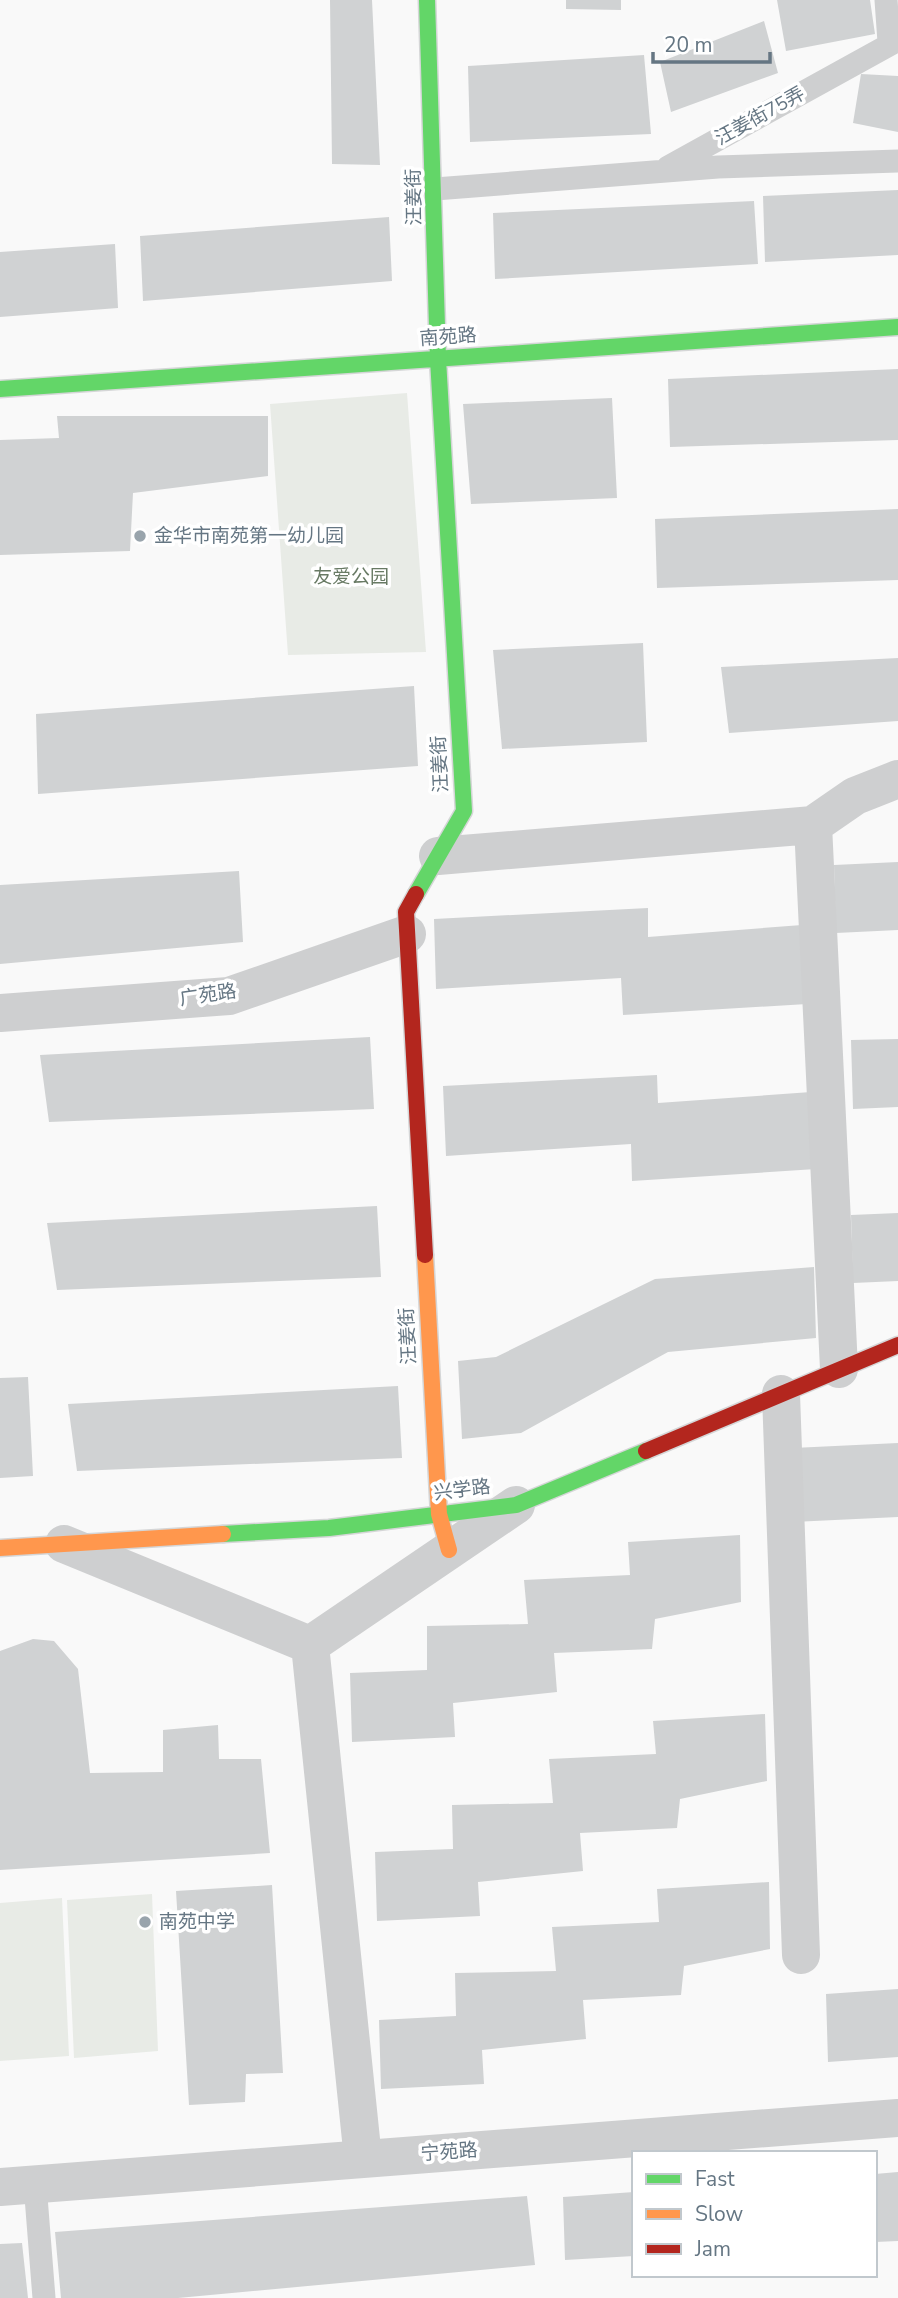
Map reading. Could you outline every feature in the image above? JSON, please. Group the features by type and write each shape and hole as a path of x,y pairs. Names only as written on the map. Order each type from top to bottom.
{"street":[{"name":"汪姜街","path":"427,0 435,189 438,359 464,811 406,912 439,1514 449,1550"},
{"name":"南苑路","path":"0,389 898,327"},
{"path":"438,856 813,825 855,796 898,779"},
{"path":"813,825 839,1369"},
{"name":"广苑路","path":"0,1013 229,996 407,934"},
{"name":"兴学路","path":"0,1548 329,1528 516,1505 898,1345"},
{"path":"781,1394 801,1955"},
{"path":"310,1645 516,1505"},
{"path":"64,1544 310,1645"},
{"path":"310,1645 363,2159"},
{"name":"宁苑路","path":"18,2185 898,2118"}],"lane":[{"path":"886,0 894,41"},
{"name":"汪姜街75弄","path":"659,172 894,41"},
{"path":"435,189 659,172 898,162"},
{"path":"18,2185 44,2298"}],"green space":[{"name":"友爱公园","path":"407,393 426,652 288,655 270,404"},
{"path":"152,1894 158,2051 74,2058 67,1900"},
{"path":"62,1898 69,2056 0,2061 0,1903"}],"building":[{"path":"330,0 372,0 380,165 332,164"},
{"path":"566,0 621,0 621,10 566,9"},
{"path":"777,0 870,0 875,34 786,51"},
{"path":"764,21 778,73 671,112 660,62"},
{"path":"644,55 651,134 470,142 468,66"},
{"path":"861,74 898,76 898,132 853,123"},
{"path":"898,190 898,255 765,262 763,196"},
{"path":"754,201 758,264 495,279 493,213"},
{"path":"389,217 392,281 143,301 140,236"},
{"path":"115,244 118,308 0,317 0,252"},
{"path":"898,369 898,440 670,447 668,379"},
{"path":"612,398 617,498 471,504 463,404"},
{"path":"57,416 268,416 268,476 133,493 130,551 0,555 0,440 59,438"},
{"path":"898,509 898,580 657,588 655,519"},
{"path":"643,643 647,742 502,749 493,650"},
{"path":"898,658 898,721 729,733 721,667"},
{"path":"414,686 418,766 38,794 36,714"},
{"path":"898,862 898,930 836,933 834,865"},
{"path":"239,871 243,942 0,964 0,885"},
{"path":"648,908 648,937 802,925 807,1004 623,1015 621,978 436,989 434,919"},
{"path":"370,1037 374,1109 49,1122 40,1055"},
{"path":"898,1039 898,1107 853,1109 851,1040"},
{"path":"657,1075 658,1103 811,1092 816,1169 632,1181 631,1144 446,1156 443,1086"},
{"path":"377,1206 381,1277 57,1290 47,1223"},
{"path":"898,1213 898,1281 853,1283 851,1215"},
{"path":"814,1267 816,1338 668,1352 521,1433 462,1439 458,1361 496,1357 655,1279"},
{"path":"28,1377 33,1476 0,1478 0,1378"},
{"path":"398,1386 402,1458 77,1471 68,1404"},
{"path":"898,1443 898,1517 793,1522 793,1448"},
{"path":"740,1535 741,1602 655,1619 652,1649 554,1653 557,1692 453,1703 455,1737 352,1742 350,1673 427,1670 427,1626 528,1624 524,1580 630,1575 628,1542"},
{"path":"33,1639 54,1641 78,1669 90,1773 163,1772 163,1730 218,1725 219,1759 261,1759 270,1853 0,1870 0,1651"},
{"path":"765,1714 767,1781 680,1799 677,1828 580,1833 583,1871 478,1882 480,1916 377,1921 375,1852 453,1849 452,1805 553,1803 549,1759 656,1754 653,1721"},
{"path":"769,1882 770,1949 684,1966 681,1995 583,2000 586,2039 482,2050 484,2084 381,2089 379,2020 456,2016 455,1973 556,1971 552,1927 659,1922 657,1889"},
{"path":"272,1885 283,2073 246,2074 245,2102 189,2105 176,1891"},
{"path":"898,1989 898,2057 828,2062 826,1994"},
{"path":"898,2172 898,2241 877,2242 877,2174"},
{"path":"632,2192 632,2256 565,2260 563,2197"},
{"path":"527,2196 535,2265 178,2298 61,2298 55,2232"},
{"path":"22,2243 28,2298 0,2298 0,2244"}],"traffic: fast":[{"path":"416,894 464,811 438,359 427,0"},
{"path":"0,389 898,327"},
{"path":"223,1534 329,1528 516,1505 646,1451"}],"traffic: slow":[{"path":"425,1255 439,1514 449,1550"},
{"path":"0,1548 223,1534"}],"traffic: jam":[{"path":"416,894 406,912 425,1255"},
{"path":"646,1451 898,1345"}],"place":[{"name":"金华市南苑第一幼儿园","path":"140,536"},
{"name":"南苑中学","path":"145,1922"}]}
